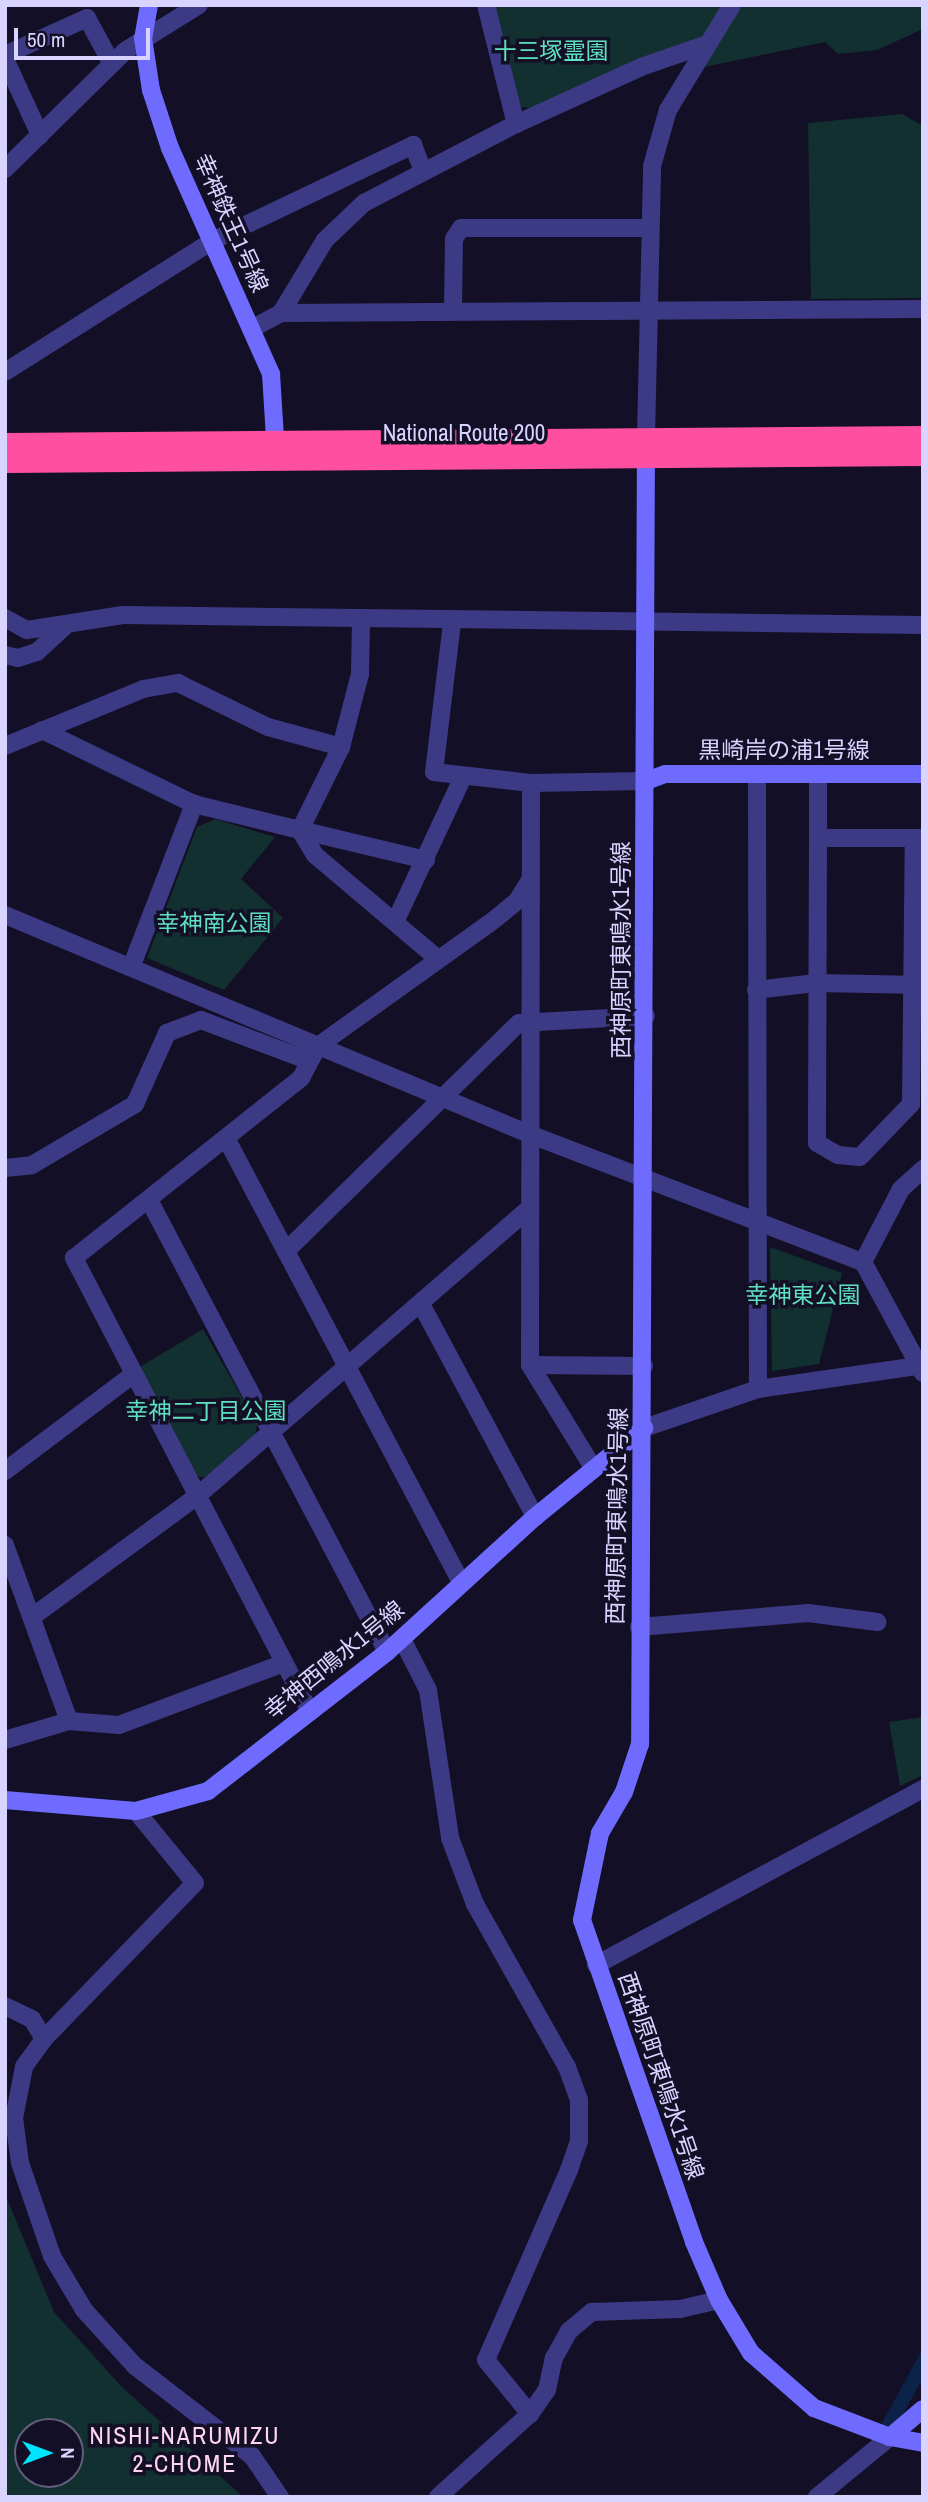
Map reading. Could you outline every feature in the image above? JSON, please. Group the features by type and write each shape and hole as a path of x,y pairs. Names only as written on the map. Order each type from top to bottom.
{"highway":[{"name":"National Route 200","path":"5,462 646,437 923,436"},
{"name":"National Route 200","path":"5,443 647,459 923,455"}],"street":[{"name":"幸神鉄王1号線","path":"149,5 142,38 151,90 170,148 214,240 271,374 277,451"},
{"path":"5,169 142,38 199,5"},
{"path":"486,5 516,124"},
{"path":"646,437 647,228 652,166 668,110 705,45 732,5"},
{"path":"40,135 5,57 86,18 112,64"},
{"path":"281,313 325,240 365,203 516,124 641,67 705,45"},
{"path":"5,372 214,240 413,145 423,171"},
{"path":"453,309 454,239 461,228 647,228"},
{"path":"251,329 281,313 453,309 923,309"},
{"name":"西神原町東鳴水1号線","path":"646,437 646,1016 640,1744 624,1792 600,1833 582,1920 719,2300 751,2353 784,2387 814,2408 890,2437 923,2443"},
{"path":"5,618 27,630 123,615 646,626 923,625"},
{"path":"300,830 341,747 360,674 361,620"},
{"path":"452,622 434,772 531,783 646,780"},
{"path":"5,655 18,658 37,652 65,626"},
{"path":"5,746 143,689 178,683 268,727 341,747"},
{"path":"42,730 194,804 426,860"},
{"name":"黒崎岸の浦1号線","path":"646,780 665,774 923,774"},
{"path":"818,774 817,1143 838,1155 859,1157 917,1100 918,838 818,838"},
{"path":"757,775 758,1389"},
{"path":"396,919 463,777"},
{"path":"531,783 533,1021 530,1364 594,1469"},
{"path":"132,965 194,804"},
{"path":"300,830 314,855 396,919 438,959"},
{"path":"310,1712 131,1376 74,1258 302,1078 313,1053 517,901 530,880"},
{"path":"5,915 132,965 313,1053"},
{"path":"756,990 816,983 918,985"},
{"path":"286,1251 519,1023 646,1016"},
{"path":"5,1168 32,1165 135,1104 167,1033 201,1020 313,1053 442,1098 644,1180 863,1262 920,1369 758,1389 644,1427"},
{"path":"226,1138 346,1373 461,1582"},
{"path":"863,1262 901,1188 923,1169"},
{"path":"149,1200 270,1435 387,1652"},
{"path":"32,1616 196,1497 346,1373 530,1208"},
{"path":"421,1304 535,1517"},
{"path":"530,1364 644,1366"},
{"path":"7,1466 131,1376"},
{"name":"幸神西鳴水1号線","path":"5,1800 136,1811 208,1791 387,1652 535,1517 644,1427"},
{"path":"5,1545 69,1721"},
{"path":"639,1627 808,1613 877,1622"},
{"path":"402,1639 428,1690 450,1838 475,1904 567,2067 579,2100 579,2141 569,2169 486,2360 530,2414"},
{"path":"5,1740 69,1721 119,1726 284,1663"},
{"path":"596,1965 923,1788"},
{"path":"136,1811 195,1883 44,2039 24,2067 14,2118 20,2163 52,2256 84,2310 135,2366 252,2456 280,2497"},
{"path":"5,2006 32,2019 44,2039"},
{"path":"438,2497 530,2414 547,2390 554,2358 569,2330 592,2312 680,2309 719,2300"},
{"path":"817,2497 923,2409"}],"green space":[{"name":"十三塚霊園","path":"491,5 923,5 923,29 877,50 838,54 825,42 704,67 684,43 532,108 520,107"},
{"path":"902,114 923,126 923,298 811,299 808,123"},
{"name":"幸神南公園","path":"215,819 275,837 241,879 283,918 224,990 147,958 197,827"},
{"name":"幸神東公園","path":"770,1247 842,1273 819,1364 772,1371"},
{"name":"幸神二丁目公園","path":"203,1329 257,1424 255,1435 206,1477 198,1477 138,1368"},
{"path":"923,1717 923,1775 900,1786 889,1722"},
{"path":"5,2194 54,2312 121,2386 243,2497 5,2497"}],"water":[{"path":"923,2348 923,2378 893,2432 880,2427"}],"district":[{"name":"NISHI-NARUMIZU 2-CHOME","path":"185,2450"}]}
